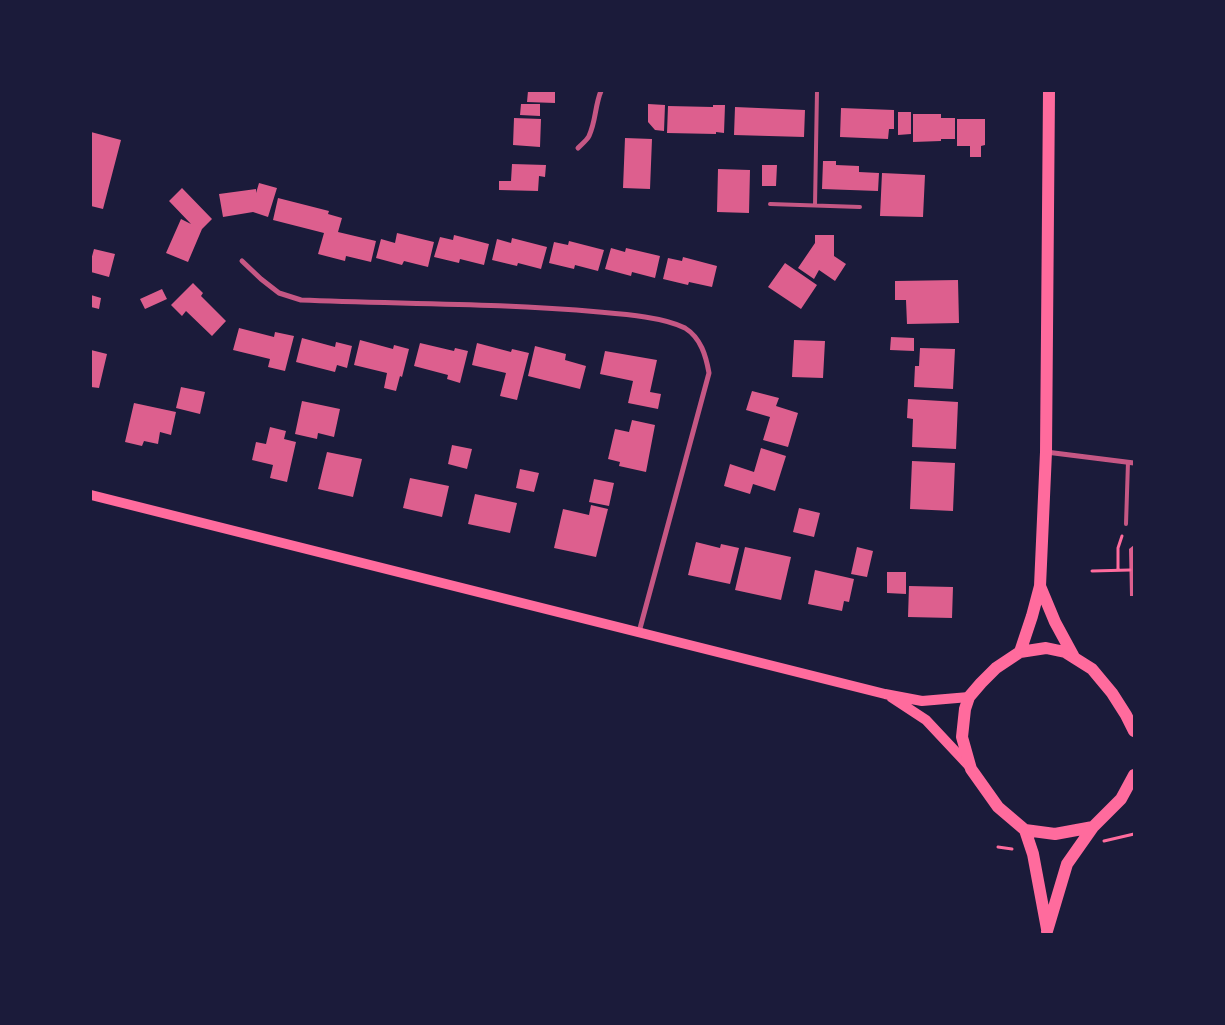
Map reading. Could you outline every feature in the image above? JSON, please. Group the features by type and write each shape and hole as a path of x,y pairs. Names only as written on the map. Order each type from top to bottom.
{"main road":[{"path":"1020,652 1040,586 1046,452 1049,92"},
{"path":"91,495 885,694 922,701 969,697"},
{"path":"1040,586 1055,622 1074,657"},
{"path":"971,769 962,737 964,709 969,697 996,668 1020,652 1046,648 1065,652 1092,669 1112,693 1126,714 1134,731"},
{"path":"885,694 926,720 971,769 998,807 1025,830 1033,854 1047,932"},
{"path":"1047,932 1067,864 1093,827 1128,798 1134,774"},
{"path":"1025,830 1055,834 1093,827"}],"street":[{"path":"578,148 588,137 594,122 601,91"},
{"path":"1043,91 1049,92"},
{"path":"242,261 279,293 301,300 543,307 626,315 669,322 685,329 698,340 706,356 709,373 639,633"},
{"path":"1046,452 1131,462"}],"lane":[{"path":"815,205 817,91"},
{"path":"770,204 860,206"},
{"path":"1126,524 1131,462"}],"path":[{"path":"1118,548 1118,570"},
{"path":"1092,571 1130,570"}],"building":[{"path":"528,91 555,91 555,103 527,102"},
{"path":"521,104 540,104 540,116 520,115"},
{"path":"648,104 665,105 664,131 655,130 648,122"},
{"path":"713,105 725,105 724,133 667,133 668,106 713,107"},
{"path":"735,107 805,110 804,137 734,135"},
{"path":"841,108 894,110 894,129 889,129 888,139 840,137"},
{"path":"898,112 911,112 911,134 898,135"},
{"path":"913,114 941,114 941,118 955,118 955,139 913,142"},
{"path":"514,118 541,119 540,147 513,145"},
{"path":"957,119 985,119 985,145 981,146 981,157 970,157 970,146 957,146"},
{"path":"91,132 121,140 103,209 91,206"},
{"path":"625,138 652,139 650,189 623,188"},
{"path":"823,161 836,161 836,165 859,166 859,172 879,173 878,191 822,189"},
{"path":"512,164 546,165 545,177 539,176 538,191 499,190 499,181 511,181"},
{"path":"762,165 777,165 776,186 762,186"},
{"path":"718,169 750,170 749,213 717,212"},
{"path":"882,173 925,175 923,217 880,216"},
{"path":"259,183 277,188 268,217 253,212 223,217 219,194 256,189 256,193"},
{"path":"182,188 212,219 202,229 188,262 166,253 181,219 191,224 169,201"},
{"path":"278,198 329,211 328,214 342,218 338,232 376,241 371,262 346,256 345,261 318,254 324,233 273,220"},
{"path":"397,233 434,242 428,267 404,261 402,265 376,258 381,239 395,243"},
{"path":"454,235 489,244 484,265 460,259 459,263 434,257 440,237 453,240"},
{"path":"815,235 834,235 834,256 846,264 835,281 819,270 814,279 798,268 815,243"},
{"path":"512,238 547,247 541,269 518,263 517,266 492,260 497,239 511,243"},
{"path":"569,241 604,250 598,271 575,265 574,269 549,263 554,242 568,245"},
{"path":"611,248 625,252 626,248 660,256 655,278 632,272 631,276 605,269"},
{"path":"94,249 115,254 109,277 91,272 91,260"},
{"path":"683,257 717,266 712,287 689,282 688,285 663,279 668,258 682,261"},
{"path":"785,263 817,285 801,309 768,287"},
{"path":"958,280 959,323 907,324 906,300 895,300 895,281"},
{"path":"193,283 203,293 201,296 226,321 212,336 186,311 182,316 171,305"},
{"path":"162,289 167,299 145,309 140,299"},
{"path":"91,295 101,298 99,309 91,307"},
{"path":"239,328 274,337 275,332 294,336 285,371 268,367 270,359 233,350"},
{"path":"891,337 914,338 914,351 890,350"},
{"path":"302,338 335,347 336,342 352,346 347,368 337,365 335,372 296,362"},
{"path":"360,340 393,349 394,345 409,349 402,377 400,376 396,391 384,388 387,373 354,365"},
{"path":"794,340 825,341 823,378 792,377"},
{"path":"420,343 454,351 455,348 468,351 460,383 447,379 448,375 414,366"},
{"path":"477,343 511,352 512,349 529,353 517,400 500,396 506,373 472,365"},
{"path":"535,346 566,354 565,360 586,366 580,389 528,376"},
{"path":"920,348 955,349 953,389 914,387 915,366 919,366"},
{"path":"91,350 107,354 99,388 91,387"},
{"path":"605,351 657,360 650,392 661,394 658,409 628,403 633,381 600,374"},
{"path":"181,387 205,392 200,414 176,408"},
{"path":"752,391 779,398 776,406 798,413 788,447 763,440 770,417 746,410"},
{"path":"908,399 958,402 956,449 912,447 913,419 907,418"},
{"path":"302,401 340,409 334,437 318,433 317,439 295,434"},
{"path":"134,403 176,412 171,435 160,432 158,444 144,441 142,446 125,442"},
{"path":"632,420 655,425 646,472 619,466 620,462 608,459 615,429 629,432"},
{"path":"270,427 286,431 284,439 296,442 287,482 270,478 273,465 252,460 256,442 266,444"},
{"path":"452,445 472,449 467,469 448,464"},
{"path":"761,448 786,456 775,491 753,484 750,494 724,486 730,464 754,472"},
{"path":"327,452 362,459 353,497 318,489"},
{"path":"912,461 955,463 953,511 910,509"},
{"path":"520,469 539,473 534,492 516,488"},
{"path":"410,478 449,486 442,517 403,508"},
{"path":"594,479 614,483 609,506 589,502"},
{"path":"475,494 517,503 510,533 468,524"},
{"path":"591,505 608,509 596,557 554,548 563,509 589,515"},
{"path":"799,508 820,513 814,537 793,532"},
{"path":"696,542 720,548 721,544 739,548 730,584 688,575"},
{"path":"1134,545 1134,596 1130,596 1129,549"},
{"path":"745,547 791,557 781,600 735,590"},
{"path":"857,547 873,551 867,577 851,574"},
{"path":"815,570 854,579 849,602 844,601 842,611 808,604"},
{"path":"887,572 906,572 906,594 887,593"},
{"path":"909,586 953,587 952,618 908,617"}]}
